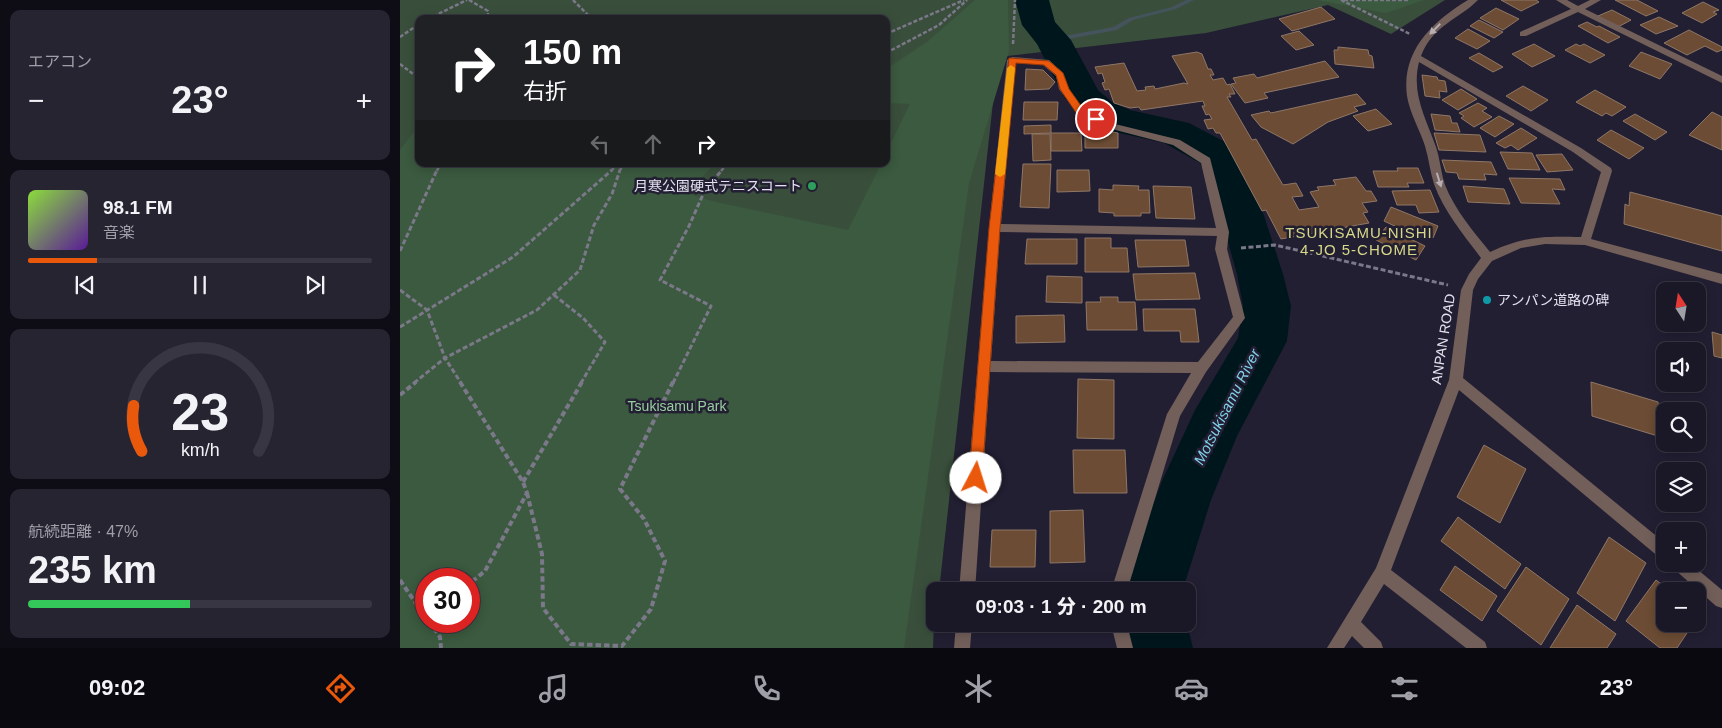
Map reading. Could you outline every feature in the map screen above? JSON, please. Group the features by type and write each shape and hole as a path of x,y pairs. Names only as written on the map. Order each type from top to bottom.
{"street":[{"path":"1474,0 1441,23 1420,46 1411,72 1412,96 1432,151 1439,183 1454,214 1488,258"},
{"path":"1560,0 1717,78"},
{"path":"1523,34 1597,0"},
{"path":"1415,56 1577,150 1606,171 1585,241"},
{"path":"968,582 994,228 1012,60 1046,62 1060,74 1064,89 1081,112 1112,126 1176,142 1206,161 1223,232 1221,249 1239,318 1201,368 1174,414 1122,582"},
{"path":"994,228 1223,232"},
{"name":"ANPAN ROAD","path":"1335,648 1382,573 1456,380 1467,290 1473,277 1488,258 1519,244 1545,240 1585,241 1722,279"},
{"path":"985,366 1201,368"},
{"path":"1456,380 1656,546"},
{"path":"1688,572 1722,600"},
{"path":"1382,573 1479,648"},
{"path":"1351,623 1375,648"},
{"path":"962,648 963,632"},
{"path":"1121,632 1125,648"}],"path":[{"path":"436,15 468,0 488,11 488,15"},
{"path":"573,0 588,15"},
{"path":"890,32 966,0"},
{"path":"890,51 939,25 966,0"},
{"path":"1012,60 1015,0"},
{"path":"1342,0 1410,0"},
{"path":"1342,0 1414,36"},
{"path":"400,37 415,27"},
{"path":"400,64 415,74"},
{"path":"400,252 439,167"},
{"path":"400,327 513,257 615,167"},
{"path":"400,395 445,358 538,310 580,270 594,225 612,194 618,172 622,167"},
{"path":"400,290 427,310 445,358 523,482 542,554 543,608 571,644 622,646 651,609 665,561 644,519 620,488 711,306 660,280 689,226 705,190 724,167"},
{"path":"1221,249 1275,245 1467,290"},
{"path":"523,482 605,342 583,318 554,295"},
{"path":"480,575 485,571 527,493"},
{"path":"400,580 415,601"},
{"path":"437,633 440,637 441,648"}],"green space":[{"name":"Tsukisamu Park","path":"400,0 1445,0 1391,34 1328,5 1206,33 998,57 940,582 926,582 926,632 934,632 933,648 400,648"},
{"name":"Tsukisamu Park","path":"975,0 1008,0 1009,51 969,183 904,648 400,648 400,150 415,130 415,167 712,167 686,193 716,202 848,230 880,167 890,167 890,145 910,104 890,103 890,66 927,42"},
{"path":"1317,0 1424,0 1386,13"}],"building":[{"path":"1501,0 1536,0 1539,2 1521,11"},
{"path":"1615,0 1637,0 1658,11 1646,16"},
{"path":"1703,2 1719,10 1713,12 1717,14 1702,23 1682,13"},
{"path":"1321,7 1335,19 1292,31 1279,19"},
{"path":"1496,8 1519,19 1503,30 1480,18"},
{"path":"1612,10 1631,20 1618,27 1598,16"},
{"path":"1659,17 1678,26 1656,34 1640,25"},
{"path":"1479,20 1503,32 1494,38 1470,26"},
{"path":"1587,22 1620,37 1608,43 1578,26"},
{"path":"1468,29 1490,41 1477,49 1455,38"},
{"path":"1689,30 1722,47 1722,50 1717,52 1705,46 1687,55 1664,43"},
{"path":"1299,31 1314,45 1296,50 1281,36"},
{"path":"1534,44 1555,56 1532,67 1512,54"},
{"path":"1576,44 1580,46 1584,44 1605,55 1590,63 1565,50"},
{"path":"1338,47 1368,50 1369,55 1372,56 1374,68 1335,64 1334,50 1338,50"},
{"path":"1197,52 1202,54 1208,69 1211,69 1214,75 1210,75 1213,80 1223,78 1227,85 1230,84 1235,94 1229,94 1231,97 1227,97 1252,140 1256,139 1283,185 1296,183 1303,196 1292,197 1299,210 1319,207 1310,192 1319,190 1317,187 1336,185 1333,180 1356,177 1366,191 1371,191 1377,201 1362,203 1368,212 1363,213 1369,223 1281,239 1266,210 1262,211 1220,133 1216,133 1213,128 1208,129 1204,120 1212,119 1209,114 1206,115 1202,106 1205,106 1203,101 1141,110 1139,107 1130,108 1114,103 1109,89 1105,90 1102,83 1105,82 1102,73 1098,74 1095,67 1124,63 1137,91 1146,90 1145,87 1154,86 1155,89 1184,83 1188,84 1172,56"},
{"path":"1641,52 1672,64 1660,79 1629,66"},
{"path":"1479,53 1503,67 1493,72 1469,58"},
{"path":"1325,61 1339,77 1264,93 1268,98 1245,103 1231,84 1236,83 1233,78 1254,74 1257,78"},
{"path":"1026,69 1043,70 1055,82 1049,89 1025,90"},
{"path":"1422,75 1437,77 1438,80 1445,81 1447,92 1439,91 1440,98 1425,96"},
{"path":"1523,86 1548,100 1531,111 1506,96"},
{"path":"1461,89 1477,99 1458,110 1442,100"},
{"path":"1595,90 1626,107 1612,116 1606,113 1602,116 1576,102"},
{"path":"1357,94 1366,104 1354,107 1358,111 1328,122 1293,144 1261,127 1251,115 1269,111 1271,113"},
{"path":"1024,102 1058,102 1057,120 1023,120"},
{"path":"1478,103 1487,108 1482,111 1492,117 1474,127 1461,118 1464,116 1459,113"},
{"path":"1376,109 1392,124 1368,131 1353,116"},
{"path":"1712,112 1722,117 1722,150 1689,135"},
{"path":"1431,114 1450,116 1452,123 1457,123 1460,132 1435,130"},
{"path":"1635,114 1667,132 1655,140 1623,121"},
{"path":"1499,116 1514,124 1495,137 1480,128"},
{"path":"1051,125 1051,133 1024,134 1024,126"},
{"path":"1089,128 1118,133 1118,148 1085,148 1085,133 1089,133"},
{"path":"1521,128 1537,138 1518,150 1511,145 1505,148 1496,143"},
{"path":"1611,130 1644,148 1629,159 1597,140"},
{"path":"1051,133 1081,133 1082,151 1051,151"},
{"path":"1434,133 1480,135 1486,152 1439,150"},
{"path":"1032,134 1050,134 1051,160 1033,161"},
{"path":"1500,152 1532,153 1540,170 1508,169"},
{"path":"1562,154 1573,170 1547,172 1536,155"},
{"path":"1442,160 1491,162 1497,175 1484,174 1486,180 1459,179 1457,173 1446,172"},
{"path":"1023,164 1051,164 1049,208 1020,207"},
{"path":"1397,168 1418,168 1424,183 1407,183 1409,187 1378,187 1373,171 1398,171"},
{"path":"1057,170 1089,170 1090,191 1057,192"},
{"path":"1509,178 1560,179 1565,190 1552,189 1560,204 1521,203"},
{"path":"1113,185 1139,186 1138,190 1149,190 1150,213 1141,213 1141,216 1114,216 1114,213 1099,212 1099,189 1113,190"},
{"path":"1153,186 1191,187 1195,219 1156,218"},
{"path":"1463,186 1504,189 1510,204 1468,202"},
{"path":"1430,190 1439,212 1419,213 1416,205 1397,205 1392,191"},
{"path":"1630,192 1722,216 1722,251 1624,224 1625,204 1629,206"},
{"path":"1391,207 1438,226 1433,238 1423,233 1420,238 1384,221"},
{"path":"1386,227 1425,246 1416,260 1376,240"},
{"path":"1085,238 1111,238 1111,248 1127,248 1129,272 1085,272"},
{"path":"1027,239 1077,239 1077,264 1025,264"},
{"path":"1135,240 1185,240 1189,266 1138,267"},
{"path":"1195,273 1200,299 1136,300 1133,274"},
{"path":"1047,276 1082,277 1082,303 1046,302"},
{"path":"1100,297 1118,297 1118,302 1135,302 1137,330 1087,330 1086,302 1101,302"},
{"path":"1143,309 1195,309 1199,342 1181,342 1180,331 1144,331"},
{"path":"1064,315 1065,342 1016,343 1016,316"},
{"path":"1712,332 1722,335 1722,358 1714,356"},
{"path":"1078,379 1114,380 1114,439 1077,438"},
{"path":"1591,382 1658,402 1656,402 1656,435 1592,416"},
{"path":"1484,445 1526,469 1500,523 1457,497"},
{"path":"1073,450 1125,450 1127,493 1074,493"},
{"path":"1083,510 1085,562 1050,563 1050,511"},
{"path":"1458,517 1521,564 1505,589 1441,541"},
{"path":"992,530 1036,530 1035,567 990,567"},
{"path":"1609,537 1646,563 1615,621 1577,593"},
{"path":"1455,566 1497,596 1482,621 1440,590"},
{"path":"1526,567 1569,599 1541,645 1497,611"},
{"path":"1656,580 1659,582 1656,582 1656,632 1688,632 1677,648 1660,648 1626,621"},
{"path":"1577,605 1616,634 1607,648 1550,648"}],"waterway":[{"name":"Motsukisamu River","path":"1032,0 1039,25 1053,40 1083,97 1098,111 1120,121 1175,132 1215,154 1232,182 1260,274 1267,306 1262,341 1214,427 1182,500 1154,582"},
{"path":"1053,40 1115,29 1131,19 1174,8 1191,0"},
{"name":"Motsukisamu River","path":"1157,632 1161,648"}],"slow traffic":[{"path":"1000,174 1011,68"}],"place":[{"name":"月寒公園硬式テニスコート","path":"812,186"},
{"name":"アンパン道路の碑","path":"1487,300"}],"district":[{"name":"TSUKISAMU-NISHI 4-JO 5-CHOME","path":"1359,242"}],"route":[{"path":"976,478 994,228 1012,60 1046,62 1060,74 1064,89 1081,112 1096,119"}]}
